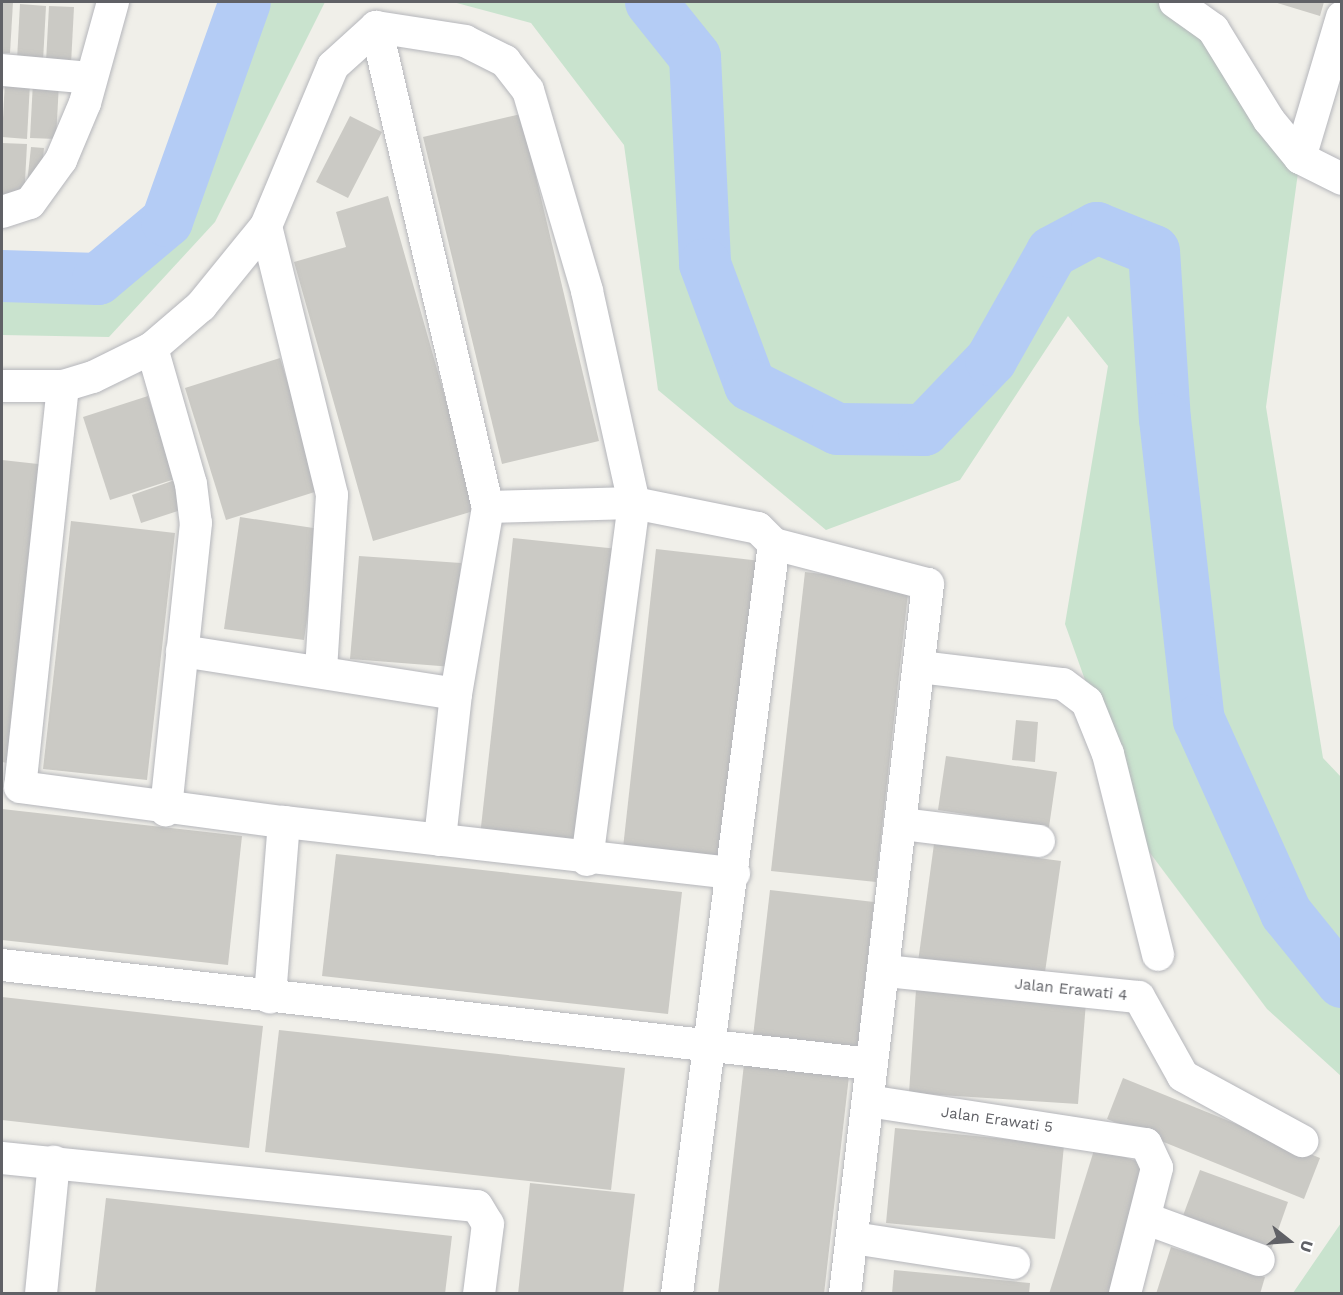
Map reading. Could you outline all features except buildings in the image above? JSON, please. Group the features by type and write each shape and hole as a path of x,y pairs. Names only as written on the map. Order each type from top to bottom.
{"street":[{"path":"2,212 24,208 47,184 75,130 113,2"},
{"path":"1193,6 1269,120 1300,158 1341,179"},
{"path":"1300,158 1341,17"},
{"path":"376,27 488,507 456,694 440,840"},
{"path":"2,386 63,386 152,348 201,306 266,226 317,94 348,46 376,27 440,35 489,51 518,72 528,90 587,291 634,503 587,860"},
{"path":"2,70 91,78"},
{"path":"266,226 332,495 321,670"},
{"path":"152,348 194,502 166,810"},
{"path":"63,386 11,787 166,810 440,840 587,860 734,873"},
{"path":"488,507 634,503 758,528 774,544 928,584 886,971 871,1064 853,1238 844,1293"},
{"path":"678,1293 734,873 774,544"},
{"path":"182,651 321,670 456,694"},
{"path":"920,667 1063,684 1087,702 1108,754 1158,954"},
{"path":"270,997 284,822"},
{"path":"903,824 1039,841"},
{"path":"2,965 709,1048 871,1064"},
{"name":"Jalan Erawati 4","path":"886,971 1139,997 1190,1081 1302,1141"},
{"name":"Jalan Erawati 5","path":"868,1101 1126,1138 1146,1144 1156,1159 1147,1219"},
{"path":"2,1158 477,1206 488,1224 479,1293"},
{"path":"40,1293 54,1162"},
{"path":"1125,1293 1147,1219 1259,1260"},
{"path":"853,1238 1014,1263"}],"green space":[{"path":"241,2 325,2 215,222 109,337 2,335 2,276 98,279 167,221 203,88"},
{"path":"453,2 1174,2 1300,158 1266,407 1323,758 1341,777 1341,1076 1267,1009 1144,845 1065,624 1108,366 1068,316 960,480 826,530 658,390 624,145 531,23"},
{"path":"1341,1223 1341,1293 1293,1293"}],"waterway":[{"path":"2,276 98,279 167,221 245,2"},
{"path":"651,2 695,57 705,264 750,385 838,429 924,430 991,360 1052,252 1097,228 1154,251 1165,419 1199,720 1286,913 1342,982"}]}
